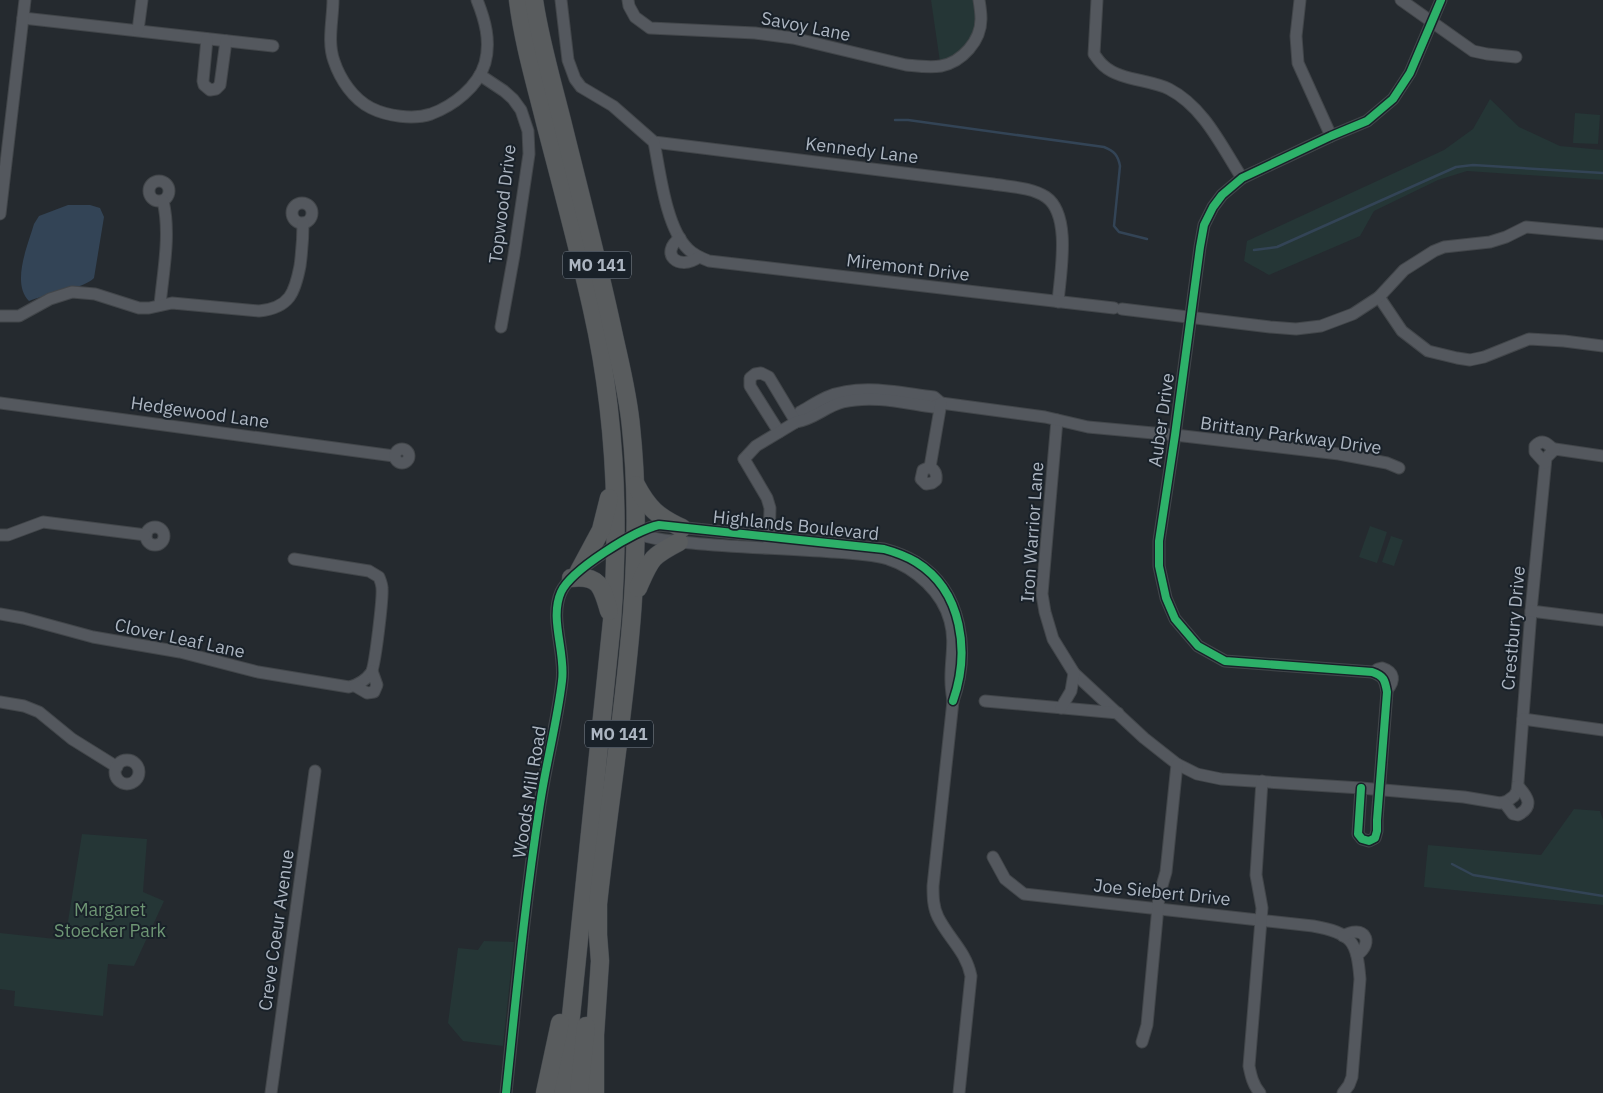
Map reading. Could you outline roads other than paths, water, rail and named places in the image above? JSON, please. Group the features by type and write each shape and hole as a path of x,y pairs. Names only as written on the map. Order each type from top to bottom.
{"highway":[{"name":"MO 141","path":"518,0 530,62 592,310 607,393 615,476 616,545 612,620 563,1093"},
{"name":"MO 141","path":"534,0 546,58 601,278 621,368 631,424 635,482 634,598 598,904 598,935 589,991 578,1093"},
{"path":"612,620 605,594 600,586 593,579 575,574 601,530 615,476"},
{"path":"634,598 649,563 654,556 680,535 645,502 635,482"},
{"path":"616,518 628,529 636,533"},
{"path":"545,1093 580,925"},
{"path":"596,1093 595,1035 600,961 598,935"}],"street":[{"path":"0,214 25,0"},
{"path":"138,30 142,0"},
{"path":"334,0 331,48 334,60 347,86 359,99 370,107 382,112 405,116 430,114 455,102 480,75 485,62 487,34 477,0"},
{"path":"561,0 568,60 574,79 581,87 613,106 654,142 670,216 680,238 689,250 699,257"},
{"name":"Savoy Lane","path":"628,0 635,17 650,28 755,33 793,38 906,65 939,66 949,64 970,47 979,32 981,19 979,0"},
{"path":"1097,0 1094,54 1105,67 1115,73 1168,88 1189,102 1206,121 1242,178"},
{"path":"1300,0 1296,36 1298,63 1331,136"},
{"path":"1401,0 1474,51 1516,57"},
{"name":"Auber Drive","path":"1380,790 1387,690 1385,679 1374,672 1225,661 1198,646 1175,619 1169,604 1159,566 1158,541 1175,435 1204,225 1222,195 1242,178 1367,121 1393,99 1410,73 1441,0"},
{"path":"23,18 273,46"},
{"path":"207,39 203,81 204,85 210,90 216,90 220,85 226,41"},
{"name":"Topwood Drive","path":"480,75 504,90 513,99 521,110 528,131 527,163 514,255 501,327"},
{"name":"Kennedy Lane","path":"654,142 1026,189 1046,197 1058,214 1063,236 1058,302"},
{"path":"160,305 166,233 165,212 162,201"},
{"path":"0,316 20,316 50,299 72,292 95,294 140,308 172,303 260,311 275,307 283,303 296,287 302,252 303,223"},
{"name":"Miremont Drive","path":"680,238 672,246 671,252 673,258 679,262 686,263 699,257 729,263 1296,329 1321,326 1353,314 1379,297 1404,270 1434,251 1444,247 1490,242 1506,237 1526,227 1603,234"},
{"path":"1379,297 1402,331 1428,351 1457,358 1470,360 1484,357 1529,339 1603,346"},
{"path":"780,432 750,386 750,378 752,376 761,373 769,377 796,422"},
{"name":"Brittany Parkway Drive","path":"769,542 770,508 767,498 744,459 754,456 770,445 780,432 796,422 800,412 827,397 848,392 877,390 934,398 941,403 1045,417 1088,427 1340,454 1387,462 1399,468"},
{"name":"Hedgewood Lane","path":"0,403 394,456"},
{"path":"930,467 941,403"},
{"name":"Iron Warrior Lane","path":"1057,420 1042,594 1045,612 1053,639 1074,673 1144,738 1177,764 1197,774 1221,779 1380,790 1510,796"},
{"name":"Crestbury Drive","path":"1510,796 1523,719 1531,611 1548,457 1603,456"},
{"path":"0,535 8,535 44,522 146,535"},
{"name":"Highlands Boulevard","path":"636,533 648,527 658,525 680,535 738,547 769,542 884,548 916,562 928,571 948,596 955,610 961,635 962,651 959,683 953,701 933,901 938,916 966,958 971,976 960,1093"},
{"name":"Woods Mill Road","path":"506,1093 540,805 564,668 556,610 560,593 575,574 636,533"},
{"name":"Clover Leaf Lane","path":"0,614 23,618 92,637 180,652 258,672 348,687 363,682 372,671 382,604 382,587 379,577 369,571 294,560"},
{"path":"1531,611 1603,620"},
{"path":"1061,708 1072,691 1074,673"},
{"path":"985,701 1118,713"},
{"path":"0,702 24,706 38,712 72,739 117,767"},
{"path":"1523,719 1603,730"},
{"path":"1142,1042 1148,1025 1159,896 1166,872 1177,764"},
{"name":"Creve Coeur Avenue","path":"271,1093 316,772"},
{"path":"1260,1093 1251,1078 1249,1066 1261,921 1261,899 1256,875 1262,781"},
{"path":"1361,788 1358,834 1362,839 1369,841 1377,835 1380,790"},
{"name":"Joe Siebert Drive","path":"994,857 1004,879 1024,894 1326,928 1343,936 1356,931 1365,935 1365,945 1355,950 1360,979 1352,1077 1343,1093"}],"water":[{"path":"68,205 90,205 100,208 104,217 94,278 82,285 29,301 21,284 21,274 22,264 34,224 39,216"}],"waterway":[{"path":"895,120 908,120 1104,147 1117,156 1120,166 1114,226 1119,232 1147,239"},
{"path":"1254,250 1277,247 1456,167 1473,165 1603,173"},
{"path":"1452,864 1473,875 1603,896"}],"park label":[{"name":"Margaret Stoecker Park","path":"110,920"}]}
